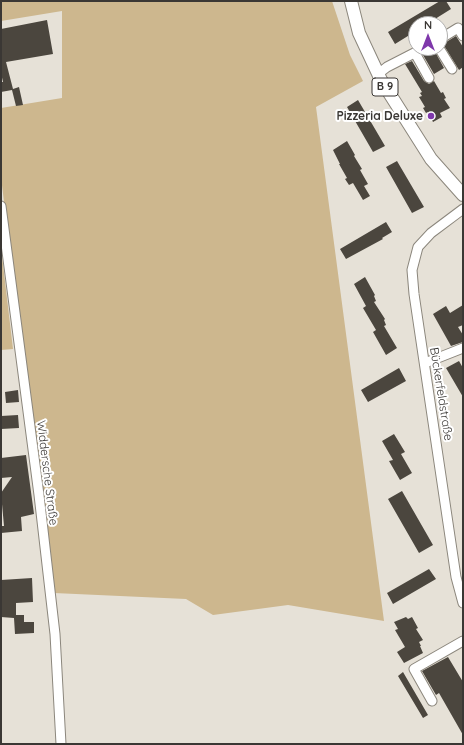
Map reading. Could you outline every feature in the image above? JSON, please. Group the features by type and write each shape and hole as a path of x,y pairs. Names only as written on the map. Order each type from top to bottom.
{"main road":[{"name":"B 9","path":"351,1 359,33 378,74 431,159 463,195"}],"street":[{"path":"448,34 458,28 463,36"},
{"path":"378,74 387,67 409,56"},
{"path":"417,56 429,78"},
{"path":"444,56 452,69"},
{"name":"Widdersche Straße","path":"1,206 39,495 55,634 61,744"},
{"name":"Bückerfeldstraße","path":"463,209 431,233 418,247 412,270 414,294 456,577 463,603"},
{"path":"425,363 463,348"},
{"path":"432,701 414,669 462,644"}],"shaded area":[{"path":"1,1 332,1 350,55 363,81 316,107 384,621 288,605 213,615 186,599 54,593 1,177 1,108 62,98 62,11 1,21"},
{"path":"1,248 13,349 1,350"}],"building":[{"path":"440,1 446,1 451,9 440,16 415,16"},
{"path":"47,20 53,54 6,62 13,89 19,87 23,105 16,106 12,90 1,92 1,82 3,82 1,73 1,29"},
{"path":"408,20 408,36 395,44 388,32"},
{"path":"456,36 463,47 463,67 459,70 448,52 448,41"},
{"path":"424,56 437,56 444,68 434,74"},
{"path":"412,61 424,81 429,84 434,81 441,93 443,92 446,98 444,99 450,108 440,113 442,117 433,122 428,112 426,113 423,108 425,107 419,97 422,96 420,93 422,92 405,64"},
{"path":"358,100 385,146 373,152 347,107"},
{"path":"347,141 368,184 364,186 370,196 363,200 353,183 349,185 345,179 347,178 333,150"},
{"path":"397,161 424,207 412,213 386,167"},
{"path":"386,222 392,232 382,238 383,239 346,259 340,249"},
{"path":"365,277 375,295 376,301 374,302 385,319 386,325 384,326 397,348 386,355 373,332 376,330 363,308 366,306 354,284"},
{"path":"463,305 463,325 458,327 463,335 463,342 451,346 433,314 446,306 450,313"},
{"path":"459,361 463,368 463,397 446,368"},
{"path":"399,368 406,381 368,402 361,390"},
{"path":"18,390 19,402 6,403 5,392"},
{"path":"18,415 19,428 1,429 1,416"},
{"path":"394,434 405,452 401,454 412,473 400,480 389,461 393,460 382,441"},
{"path":"26,455 34,514 21,517 22,531 1,533 1,526 4,526 1,493 12,477 1,478 1,458"},
{"path":"402,491 433,545 419,553 388,499"},
{"path":"429,569 436,579 393,604 387,593"},
{"path":"32,578 33,602 16,603 16,615 24,615 24,622 34,622 34,633 15,634 14,618 1,617 1,580"},
{"path":"406,617 408,619 412,617 418,628 416,629 423,640 419,642 423,653 404,663 397,652 405,647 395,630 398,629 394,622"},
{"path":"448,657 463,682 463,735 439,693 436,695 422,671"},
{"path":"403,672 428,715 423,718 398,676"}],"place":[{"name":"Pizzeria Deluxe","path":"431,116"}]}
